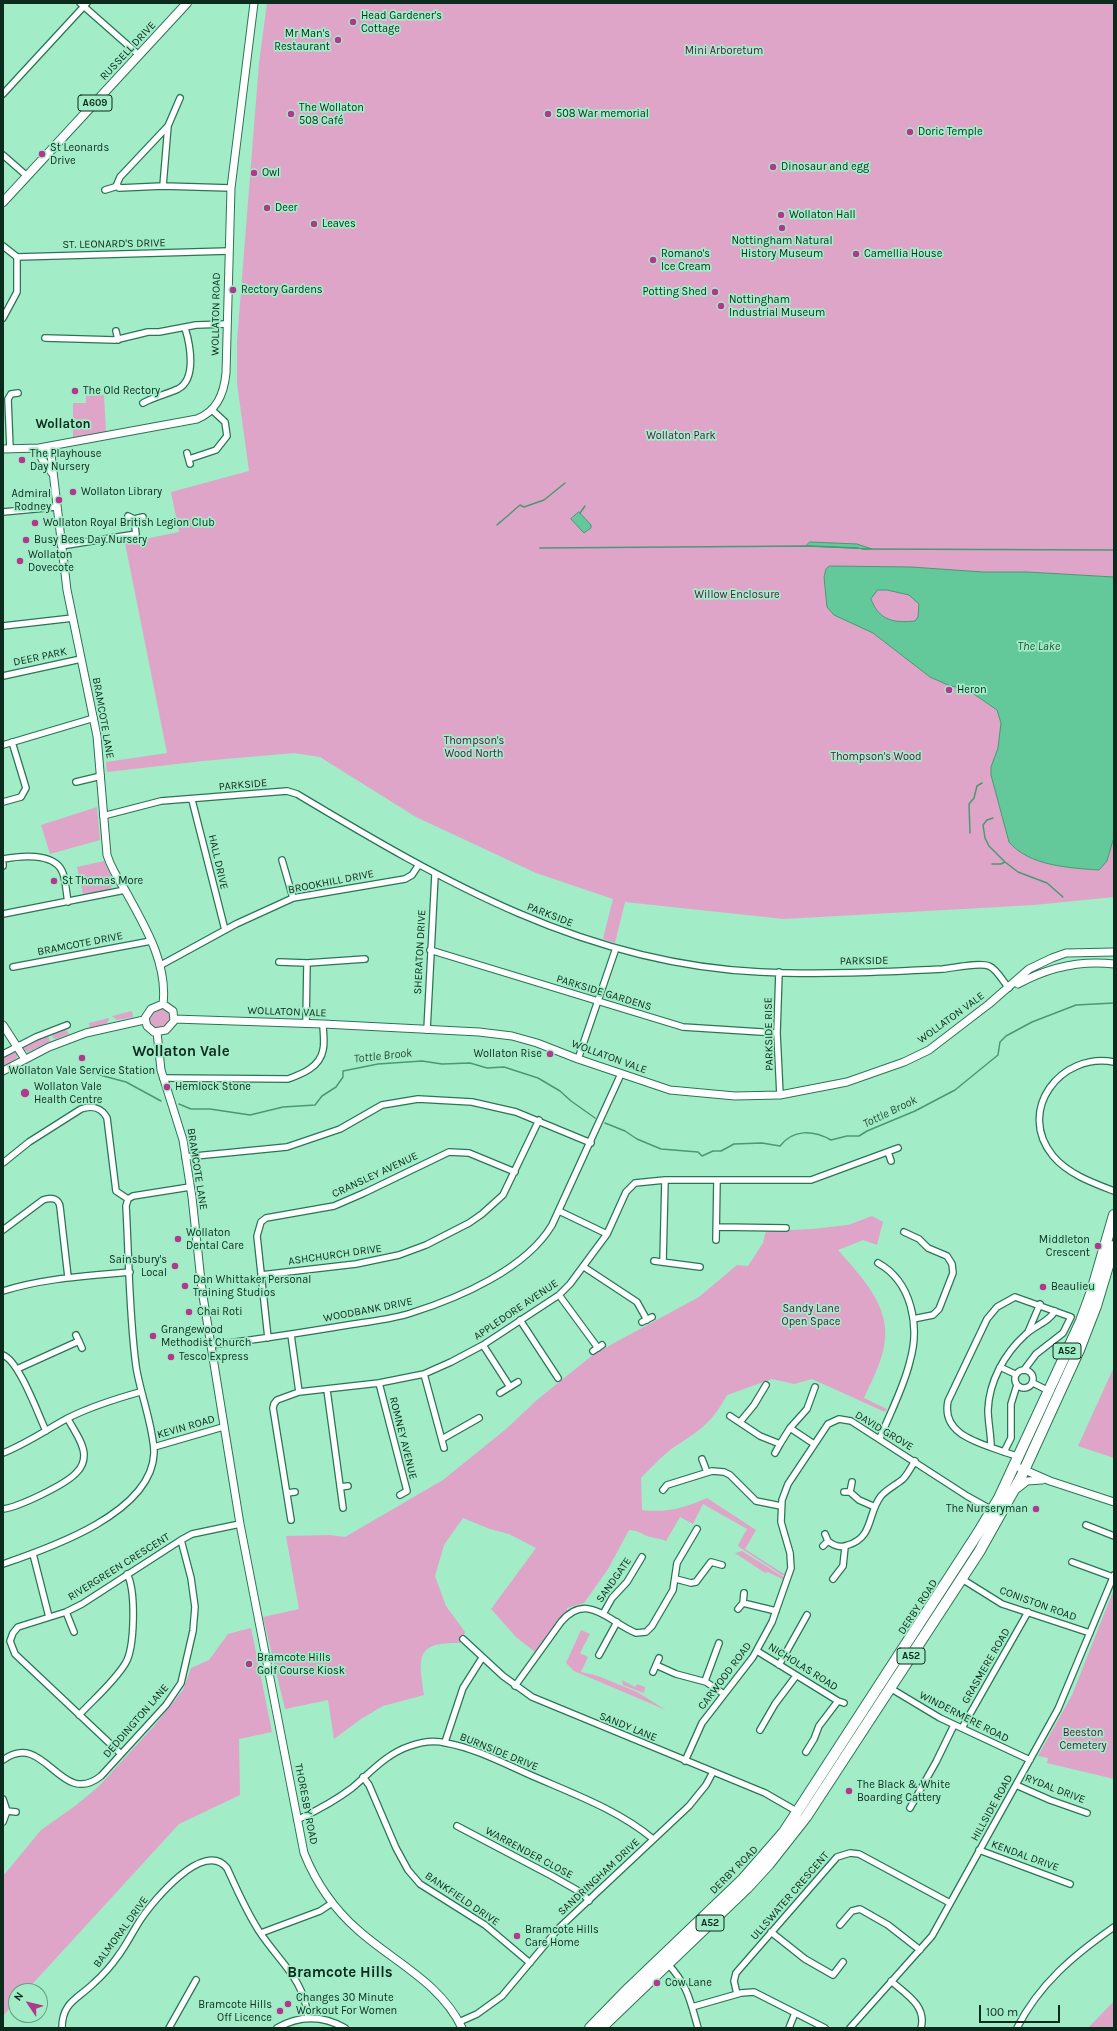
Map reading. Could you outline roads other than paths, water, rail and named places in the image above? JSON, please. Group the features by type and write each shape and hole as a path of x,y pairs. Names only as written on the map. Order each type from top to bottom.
{"highway":[{"name":"DERBY ROAD","path":"590,2028 629,1988 743,1880 765,1857 798,1812 908,1644 992,1510 1016,1461 1081,1321 1092,1291 1114,1215"},
{"name":"DERBY ROAD","path":"601,2028 747,1888 790,1838 962,1579 992,1531 1024,1470 1088,1327 1114,1246"}],"main road":[{"name":"RUSSELL DRIVE","path":"3,202 187,3"}],"street":[{"name":"WOLLATON ROAD","path":"212,410 221,396 225,381 231,188 254,3"},
{"path":"3,94 84,4 139,55"},
{"path":"163,186 168,126 180,98"},
{"path":"118,186 117,184 120,177 168,126"},
{"path":"3,155 27,176"},
{"path":"105,190 118,186 122,189 163,186 231,188"},
{"path":"3,246 17,257 17,292 5,318"},
{"name":"ST. LEONARD'S DRIVE","path":"17,257 229,252"},
{"path":"45,338 118,340 148,332 185,328 196,325 227,324"},
{"path":"143,403 178,389 186,381 190,364 190,347 185,328"},
{"path":"116,331 118,340"},
{"path":"18,392 11,394 8,399 6,449 39,448 196,419 207,415 212,410 225,422 227,436 216,450 189,459"},
{"name":"BRAMCOTE LANE","path":"50,446 61,546 73,618 94,718 102,776 103,816 108,859 151,941 161,965 164,985 163,1004"},
{"name":"BRAMCOTE LANE","path":"39,448 42,459 52,473"},
{"path":"3,512 56,507"},
{"path":"61,546 131,536 136,534 131,517 143,517"},
{"path":"3,626 73,618"},
{"name":"DEER PARK","path":"3,676 81,658"},
{"path":"3,744 94,718"},
{"path":"3,802 21,797 26,788 12,742"},
{"path":"76,782 102,776"},
{"name":"PARKSIDE","path":"103,816 151,803 280,791 292,792 418,866 524,916 594,942 680,965 715,969 779,972 884,972 945,969 984,964 992,968 1008,988"},
{"name":"HALL DRIVE","path":"192,800 225,930"},
{"path":"3,859 38,856 55,864 62,870 68,902"},
{"path":"282,860 293,898"},
{"name":"BROOKHILL DRIVE","path":"161,965 225,930 293,898 405,880 412,876 418,866"},
{"name":"SHERATON DRIVE","path":"427,1030 435,874"},
{"path":"3,914 125,890"},
{"name":"BRAMCOTE DRIVE","path":"13,967 151,941"},
{"path":"578,1059 616,948"},
{"name":"PARKSIDE GARDENS","path":"430,950 683,1027 777,1033"},
{"path":"1098,952 1099,963"},
{"name":"WOLLATON VALE","path":"174,1019 323,1024 479,1032 512,1036 537,1043 578,1059 670,1090 688,1093 735,1096 780,1095 847,1082 904,1062 929,1050 1008,988 1029,969 1052,958 1066,954 1114,952"},
{"path":"279,962 307,963 365,958"},
{"path":"306,1024 307,963"},
{"name":"WOLLATON VALE","path":"1008,988 1033,976 1062,965 1099,963 1114,964"},
{"name":"PARKSIDE RISE","path":"779,972 777,1033 780,1095"},
{"path":"3,1071 25,1059 86,1033 144,1020 151,1009 163,1004 173,1011 174,1019 168,1028 156,1032 148,1028 144,1020"},
{"path":"163,1078 288,1079 304,1073 318,1061 323,1051 323,1024"},
{"path":"3,1054 67,1025"},
{"path":"3,1026 25,1059"},
{"name":"BRAMCOTE LANE","path":"156,1032 158,1058 181,1133 185,1156 210,1345 240,1524"},
{"path":"1114,1062 1089,1061 1071,1067 1062,1073 1048,1089 1041,1107 1040,1118 1044,1139 1057,1161 1076,1174 1114,1191"},
{"name":"WOODBANK DRIVE","path":"210,1345 291,1335 410,1314 467,1291 508,1268 532,1251 546,1235 591,1143 621,1074"},
{"path":"185,1156 287,1147 340,1128 382,1105 418,1099 472,1102 516,1112 539,1120 591,1143"},
{"path":"3,1163 29,1142 81,1109 89,1107 97,1108 103,1112 107,1118 116,1191 128,1199"},
{"name":"ASHCHURCH DRIVE","path":"261,1275 356,1264 399,1255 426,1245 482,1214 503,1195 539,1120"},
{"name":"APPLEDORE AVENUE","path":"287,1493 274,1404 277,1400 299,1392 379,1383 424,1374 483,1345 559,1295 570,1284 607,1234 630,1186 641,1181 665,1180 717,1180 764,1177 818,1179 898,1148"},
{"name":"CRANSLEY AVENUE","path":"268,1338 257,1236 261,1222 266,1218 334,1206 370,1191 449,1152 470,1153 515,1172"},
{"path":"888,1152 891,1161"},
{"path":"663,1262 665,1180"},
{"path":"716,1240 717,1180"},
{"path":"3,1564 59,1544 84,1531 110,1515 129,1500 147,1478 152,1462 154,1447 140,1392 135,1353 126,1206 128,1199 133,1196 190,1187"},
{"path":"3,1230 43,1200 50,1198 58,1201 60,1207 68,1277"},
{"path":"559,1211 607,1234"},
{"path":"716,1227 786,1228"},
{"path":"762,1228 762,1235"},
{"path":"904,1232 919,1239 928,1248 943,1254 951,1260 953,1268 952,1276 936,1314 913,1320"},
{"path":"934,1258 936,1252"},
{"path":"654,1260 700,1267"},
{"path":"878,1264 888,1269 903,1287 910,1301 914,1342 910,1361 880,1438"},
{"path":"584,1267 637,1302 647,1320"},
{"path":"3,1291 29,1284 68,1277 130,1272"},
{"path":"559,1295 597,1348"},
{"path":"1081,1321 1040,1304 1015,1297 1004,1302 992,1312 987,1319 948,1401 948,1416 956,1430 1004,1452 1016,1461 1024,1470 1050,1481 1114,1502"},
{"path":"1028,1332 1040,1304"},
{"path":"991,1447 988,1410 993,1384 1000,1367 1014,1345 1028,1332 1048,1320 1056,1311"},
{"path":"1024,1370 1036,1354 1062,1333 1071,1317"},
{"path":"520,1320 558,1378"},
{"path":"76,1335 82,1348"},
{"path":"291,1335 299,1392"},
{"path":"17,1369 79,1341"},
{"path":"483,1345 510,1387"},
{"path":"3,1355 10,1359 17,1369 46,1431"},
{"path":"1000,1367 1014,1374"},
{"path":"1014,1374 1017,1371 1024,1370 1031,1374 1033,1383"},
{"path":"424,1374 444,1448"},
{"path":"1004,1452 1011,1438 1011,1404 1016,1385 1014,1374"},
{"path":"500,1393 518,1382"},
{"name":"ROMNEY AVENUE","path":"379,1383 407,1491 400,1495"},
{"path":"1033,1383 1049,1390"},
{"path":"1016,1385 1027,1387 1033,1383"},
{"path":"740,1422 762,1387"},
{"path":"327,1390 343,1508"},
{"path":"774,1453 790,1428 807,1409 814,1390 820,1395"},
{"path":"3,1453 103,1402 140,1392"},
{"path":"470,1416 473,1422"},
{"path":"730,1416 760,1436 780,1444"},
{"path":"442,1439 480,1418"},
{"path":"3,1509 41,1495 72,1477 79,1471 83,1462 83,1451 68,1419"},
{"name":"DAVID GROVE","path":"788,1580 792,1562 781,1522 781,1506 788,1484 825,1427 839,1419 852,1421 967,1496 992,1510"},
{"name":"KEVIN ROAD","path":"154,1447 224,1427"},
{"path":"790,1428 814,1444"},
{"path":"702,1459 707,1472"},
{"path":"825,1534 828,1541 834,1545 845,1547 858,1542 864,1536 875,1507 881,1496 906,1475 915,1461"},
{"path":"665,1485 707,1472 717,1471 727,1473 756,1501 781,1506"},
{"path":"1013,1492 1027,1480 1050,1481"},
{"path":"852,1482 847,1492 859,1500 875,1507"},
{"path":"340,1486 348,1486"},
{"path":"291,1520 287,1493 295,1492"},
{"name":"RIVERGREEN CRESCENT","path":"121,1754 12,1649 11,1637 18,1627 66,1612 96,1596 192,1534 240,1524"},
{"name":"THORESBY ROAD","path":"240,1524 297,1820 307,1860 319,1884 332,1902 358,1930 433,1988 449,2006 461,2025"},
{"path":"1086,1525 1092,1531 1114,1536"},
{"path":"515,1686 568,1614 585,1608 603,1614 636,1633 642,1633 650,1629 673,1590 676,1579 677,1563 697,1529"},
{"name":"DEDDINGTON LANE","path":"3,1760 18,1753 33,1754 65,1780 83,1785 96,1780 166,1705 181,1683 192,1638 195,1607 191,1578 181,1540"},
{"path":"823,1546 828,1541"},
{"path":"833,1579 838,1574 845,1562 845,1547"},
{"path":"34,1554 49,1617"},
{"name":"SANDGATE","path":"603,1614 612,1598 627,1582 642,1557"},
{"path":"676,1579 691,1583 696,1582 711,1562 722,1565"},
{"path":"1072,1562 1114,1576"},
{"path":"833,1569 838,1574"},
{"path":"79,1715 122,1668 128,1657 134,1608 132,1584 128,1574"},
{"name":"HILLSIDE ROAD","path":"850,2028 932,1936 1066,1694 1114,1576"},
{"name":"CONISTON ROAD","path":"962,1579 1002,1604 1090,1633"},
{"name":"CARWOOD ROAD","path":"685,1761 702,1723 757,1651 776,1611 788,1580"},
{"path":"738,1609 743,1603 744,1593"},
{"path":"743,1603 776,1611"},
{"path":"66,1612 74,1632"},
{"name":"GRASMERE ROAD","path":"962,1728 1028,1612"},
{"path":"779,1665 807,1616"},
{"path":"598,1655 617,1622"},
{"name":"SANDY LANE","path":"464,1639 482,1658 515,1686 553,1706 765,1793 798,1812"},
{"path":"705,1681 719,1643"},
{"name":"NICHOLAS ROAD","path":"757,1651 841,1702 819,1726 814,1740 806,1752"},
{"path":"445,1742 463,1688 482,1658"},
{"path":"652,1672 659,1658"},
{"path":"656,1665 676,1674 705,1681 724,1694"},
{"path":"760,1730 775,1704 796,1676"},
{"name":"WINDERMERE ROAD","path":"890,1688 917,1706 1030,1760"},
{"path":"759,1718 765,1722"},
{"path":"910,1808 936,1762 954,1725"},
{"name":"BURNSIDE DRIVE","path":"297,1820 339,1797 380,1762 398,1751 418,1744 445,1742 482,1754 603,1807 653,1839"},
{"path":"803,1742 810,1746"},
{"name":"SANDRINGHAM DRIVE","path":"461,2025 498,2000 511,1987 559,1928 590,1901 689,1806 706,1785 713,1772"},
{"name":"BANKFIELD DRIVE","path":"364,1777 369,1785 396,1848 408,1870 420,1884 485,1925 530,1963"},
{"name":"RYDAL DRIVE","path":"1016,1785 1057,1803 1087,1813"},
{"path":"3,1799 7,1811 3,1822"},
{"path":"7,1811 16,1812"},
{"name":"WARRENDER CLOSE","path":"457,1826 552,1876 582,1893 590,1901"},
{"name":"KENDAL DRIVE","path":"979,1850 1070,1884"},
{"name":"ULLSWATER CRESCENT","path":"737,1994 734,1981 736,1973 837,1856 850,1853 864,1856 950,1903"},
{"name":"BALMORAL DRIVE","path":"62,2028 63,2015 69,2004 92,1985 110,1966 140,1919 158,1897 192,1867 200,1862 214,1860 223,1864 243,1904 261,1933 301,1986 306,2001 308,2018"},
{"name":"KENDAL DRIVE","path":"1063,1881 1065,1874"},
{"path":"261,1933 320,1911 332,1902"},
{"path":"840,1925 852,1911 860,1909 888,1925 920,1950"},
{"path":"1017,2028 1031,2004 1050,1978 1088,1946 1114,1927"},
{"path":"771,1932 805,1959 833,1975 843,1962"},
{"path":"668,1964 684,1984 698,2028"},
{"path":"169,2028 196,1980"},
{"path":"891,1982 917,2004 922,2017 921,2028"},
{"path":"692,2007 737,1994 754,1992 824,2028"},
{"path":"789,2028 795,2013"},
{"path":"277,2028 297,2019 308,2018 326,2019 345,2028"}],"water":[{"path":"579,512 591,525 591,528 584,533 571,519"},
{"path":"810,542 857,544 872,549 806,546"},
{"name":"The Lake","path":"830,566 911,567 983,572 1027,572 1114,577 1114,837 1107,861 1099,870 1063,867 1039,861 1017,850 1009,842 991,775 991,767 998,748 1001,723 997,710 968,690 948,685 930,677 873,633 834,615 827,607 824,577 826,569","holes":["878,590 887,590 909,595 919,604 918,617 915,621 894,621 878,612 871,599"]}],"waterway":[{"path":"500,522 497,525 520,505 524,507 544,500 565,483"},
{"path":"580,513 585,506"},
{"path":"540,548 808,546 858,548"},
{"path":"862,549 1114,550"},
{"path":"970,833 969,804 974,798 977,786 982,783"},
{"path":"993,818 987,820 983,825 985,838 989,846 1005,862 1018,872 1047,883 1063,897"},
{"path":"992,864 1001,864 1005,862"},
{"name":"Tottle Brook","path":"605,1123 661,1149 698,1152 702,1156 713,1151 721,1151 734,1144 762,1143 780,1146 791,1136 804,1133 817,1134 831,1140 847,1136 859,1136 867,1131 915,1111 955,1090 998,1055 1000,1042 1006,1036 1032,1022 1076,1005 1114,1003"},
{"name":"Tottle Brook","path":"179,1104 191,1109 210,1109 250,1115 283,1107 315,1105 322,1096 336,1087 343,1077 343,1071 378,1064 422,1061 442,1064 470,1063 487,1068 504,1067 538,1078 560,1091 595,1118"},
{"name":"Tottle Brook","path":"96,1074 126,1082 161,1101"}],"place":[{"name":"Head Gardener's Cottage","path":"353,22"},
{"name":"Mr Man's Restaurant","path":"338,40"},
{"name":"The Wollaton 508 Café","path":"291,114"},
{"name":"508 War memorial","path":"548,114"},
{"name":"Doric Temple","path":"910,132"},
{"name":"St Leonards Drive","path":"42,154"},
{"name":"Dinosaur and egg","path":"773,167"},
{"name":"Owl","path":"254,173"},
{"name":"Deer","path":"267,208"},
{"name":"Wollaton Hall","path":"781,215"},
{"name":"Leaves","path":"314,224"},
{"name":"Nottingham Natural History Museum","path":"782,228"},
{"name":"Camellia House","path":"856,254"},
{"name":"Romano's Ice Cream","path":"653,260"},
{"name":"Rectory Gardens","path":"233,290"},
{"name":"Potting Shed","path":"715,292"},
{"name":"Nottingham Industrial Museum","path":"721,306"},
{"name":"The Old Rectory","path":"75,391"},
{"name":"The Playhouse Day Nursery","path":"22,460"},
{"name":"Wollaton Library","path":"73,492"},
{"name":"Admiral Rodney","path":"59,500"},
{"name":"Wollaton Royal British Legion Club","path":"35,523"},
{"name":"Busy Bees Day Nursery","path":"26,540"},
{"name":"Wollaton Dovecote","path":"20,561"},
{"name":"Heron","path":"949,690"},
{"name":"St Thomas More","path":"54,881"},
{"name":"Wollaton Rise","path":"550,1054"},
{"name":"Wollaton Vale Service Station","path":"82,1058"},
{"name":"Hemlock Stone","path":"167,1087"},
{"name":"Wollaton Vale Health Centre","path":"25,1093"},
{"name":"Wollaton Dental Care","path":"178,1239"},
{"name":"Middleton Crescent","path":"1098,1246"},
{"name":"Sainsbury's Local","path":"175,1266"},
{"name":"Dan Whittaker Personal Training Studios","path":"185,1286"},
{"name":"Beaulieu","path":"1043,1287"},
{"name":"Chai Roti","path":"189,1312"},
{"name":"Grangewood Methodist Church","path":"153,1336"},
{"name":"Tesco Express","path":"171,1357"},
{"name":"The Nurseryman","path":"1036,1509"},
{"name":"Bramcote Hills Golf Course Kiosk","path":"249,1664"},
{"name":"The Black & White Boarding Cattery","path":"849,1791"},
{"name":"Bramcote Hills Care Home","path":"517,1936"},
{"name":"Cow Lane","path":"657,1983"},
{"name":"Changes 30 Minute Workout For Women","path":"288,2004"},
{"name":"Bramcote Hills Off Licence","path":"280,2011"}],"district":[{"name":"Wollaton","path":"63,424"},
{"name":"Wollaton Vale","path":"181,1052"},
{"name":"Bramcote Hills","path":"340,1973"}],"park label":[{"name":"Mini Arboretum","path":"724,51"},
{"name":"Wollaton Park","path":"681,436"},
{"name":"Willow Enclosure","path":"737,595"},
{"name":"Thompson's Wood North","path":"474,747"},
{"name":"Thompson's Wood","path":"876,757"},
{"name":"Sandy Lane Open Space","path":"811,1315"},
{"name":"Beeston Cemetery","path":"1083,1739"}]}
